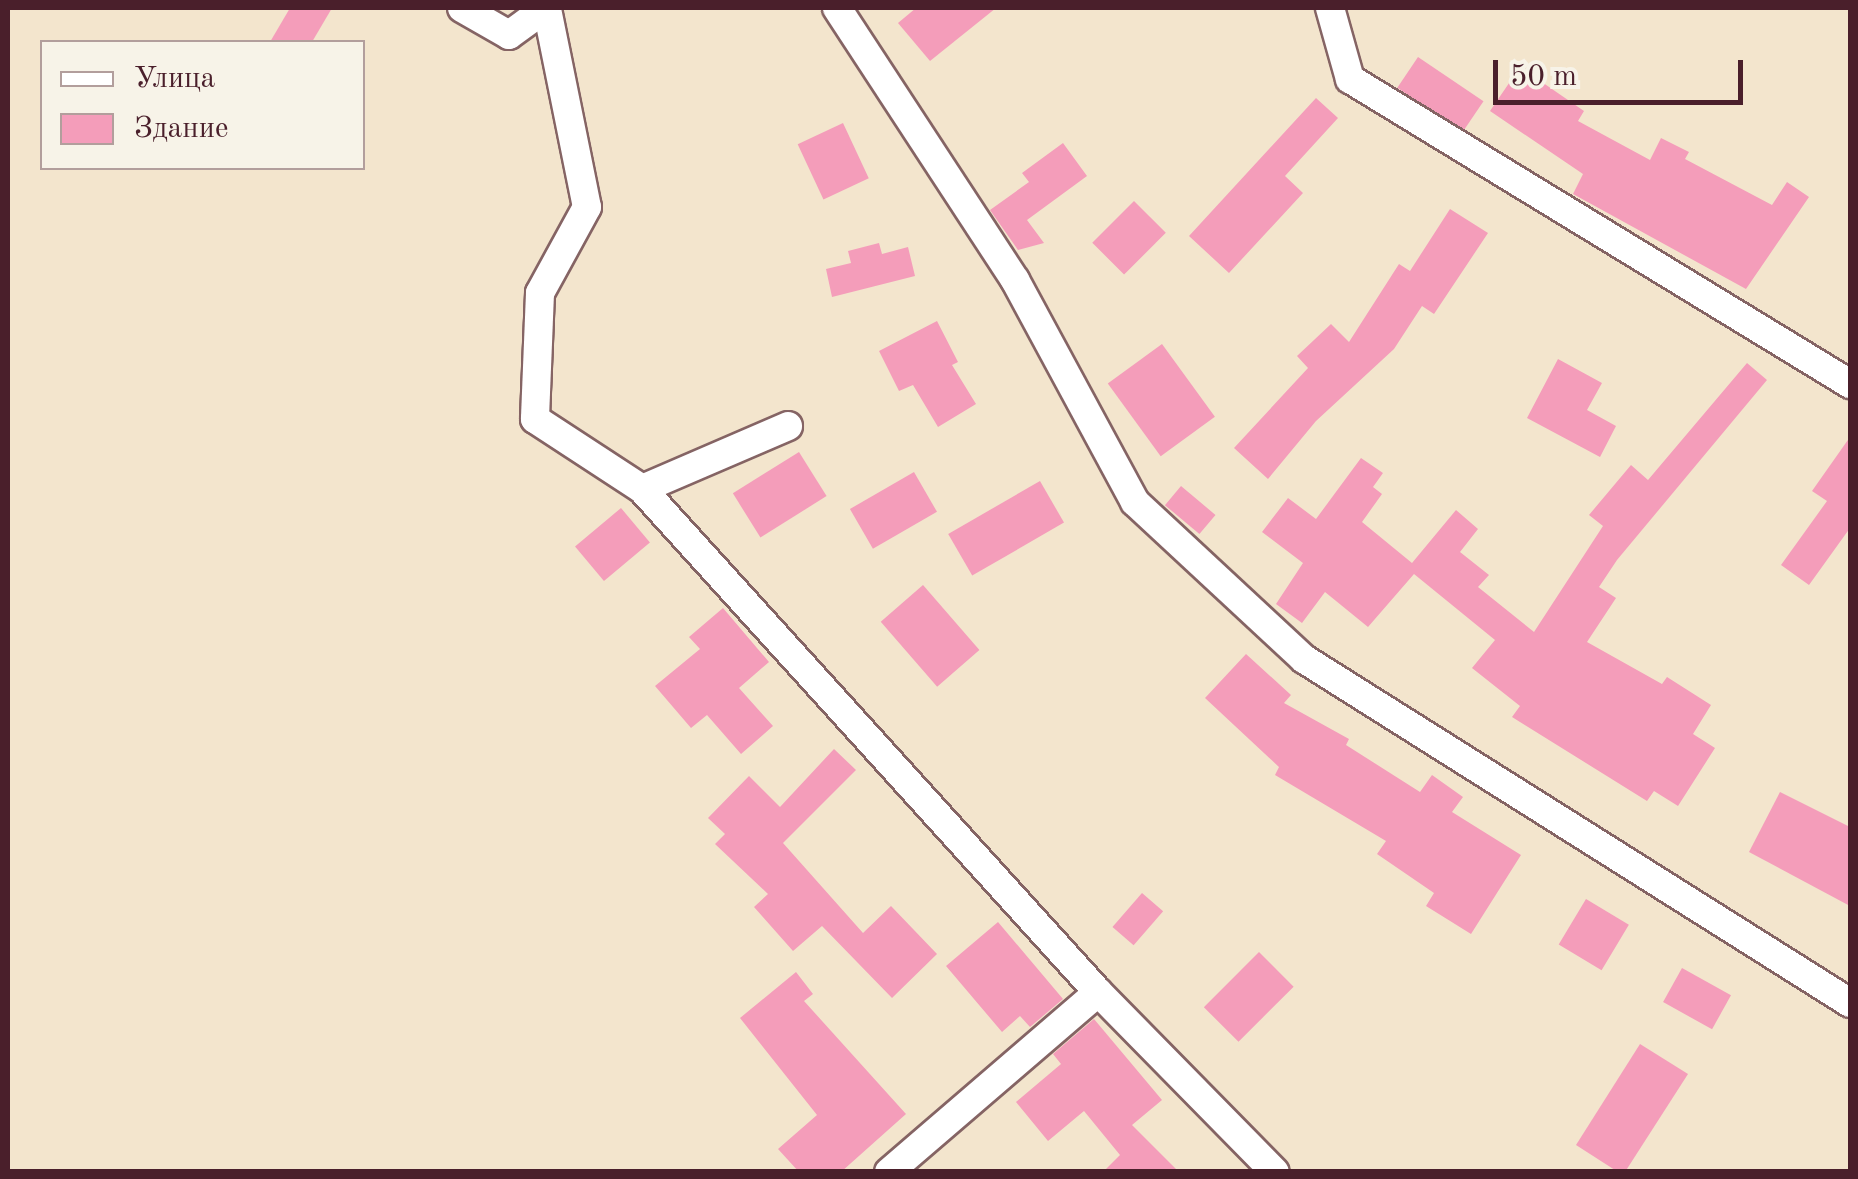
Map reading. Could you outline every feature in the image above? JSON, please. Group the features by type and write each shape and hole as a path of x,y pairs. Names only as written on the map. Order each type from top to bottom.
{"street":[{"path":"462,8 509,35 546,8 587,206 540,293 535,419 642,488 1098,992 1275,1172"},
{"path":"837,8 1015,280 1135,502 1304,659 1850,1003"},
{"path":"1330,8 1350,79 1850,384"},
{"path":"642,488 788,426"},
{"path":"889,1172 1098,992"}],"building":[{"path":"290,8 332,8 313,40 271,40"},
{"path":"916,8 996,8 930,61 898,23"},
{"path":"1418,57 1483,101 1463,132 1397,88"},
{"path":"1520,67 1584,111 1578,121 1650,160 1661,138 1689,152 1685,159 1772,205 1787,182 1809,197 1746,289 1573,194 1583,174 1490,111"},
{"path":"1316,98 1338,118 1285,176 1303,193 1229,273 1189,236"},
{"path":"843,123 869,178 823,199 798,144"},
{"path":"1063,143 1087,176 1027,220 1044,243 1018,250 990,210 1029,182 1022,173"},
{"path":"1134,201 1166,233 1124,275 1092,243"},
{"path":"1450,209 1488,233 1434,314 1422,306 1394,349 1316,421 1268,479 1234,448 1308,368 1297,356 1331,324 1349,342 1399,264 1410,271"},
{"path":"879,243 882,254 908,247 915,276 832,297 826,269 851,263 848,251"},
{"path":"937,321 958,362 952,365 976,404 938,427 913,385 899,391 879,351"},
{"path":"1162,344 1215,417 1161,456 1108,383"},
{"path":"1558,359 1602,383 1587,410 1616,426 1600,457 1527,418"},
{"path":"1747,363 1767,380 1617,560 1599,587 1616,598 1587,642 1662,684 1667,677 1711,705 1693,734 1715,748 1678,806 1654,791 1647,801 1512,717 1520,706 1472,668 1495,640 1414,574 1368,627 1325,592 1302,623 1276,604 1303,563 1262,532 1288,498 1316,519 1361,458 1383,473 1373,487 1382,494 1362,522 1412,563 1456,510 1478,529 1460,552 1489,575 1478,587 1534,632 1603,526 1589,515 1631,465 1648,480"},
{"path":"1850,437 1850,528 1809,585 1781,565 1827,501 1812,491"},
{"path":"799,452 827,496 760,537 733,493"},
{"path":"914,472 937,512 873,549 850,509"},
{"path":"1040,481 1064,523 972,576 948,534"},
{"path":"1181,486 1215,515 1199,534 1165,505"},
{"path":"621,508 650,542 604,581 575,547"},
{"path":"923,585 979,650 937,687 881,622"},
{"path":"723,608 769,662 739,688 773,726 741,754 707,715 691,728 655,686 700,649 689,637"},
{"path":"1246,654 1291,695 1284,703 1349,739 1346,745 1420,792 1432,775 1463,797 1452,812 1521,855 1471,934 1426,906 1434,893 1377,854 1386,841 1275,775 1279,767 1205,698"},
{"path":"834,749 856,770 783,843 863,933 891,906 937,954 892,998 822,926 793,951 754,907 768,894 715,844 725,834 708,818 749,776 780,807"},
{"path":"1780,792 1850,827 1850,906 1749,852"},
{"path":"1142,893 1163,911 1134,945 1112,927"},
{"path":"1586,899 1629,925 1602,970 1559,944"},
{"path":"998,922 1063,999 1030,1027 1020,1016 1002,1032 946,966"},
{"path":"1259,952 1294,987 1238,1042 1204,1007"},
{"path":"1682,968 1731,995 1712,1029 1663,1002"},
{"path":"796,972 813,994 804,1001 906,1114 841,1172 799,1172 778,1149 817,1115 740,1018"},
{"path":"1094,1019 1162,1100 1132,1125 1179,1172 1103,1172 1120,1155 1084,1111 1048,1141 1016,1102 1061,1064 1053,1054"},
{"path":"1640,1044 1688,1074 1625,1172 1618,1172 1576,1145"}]}
